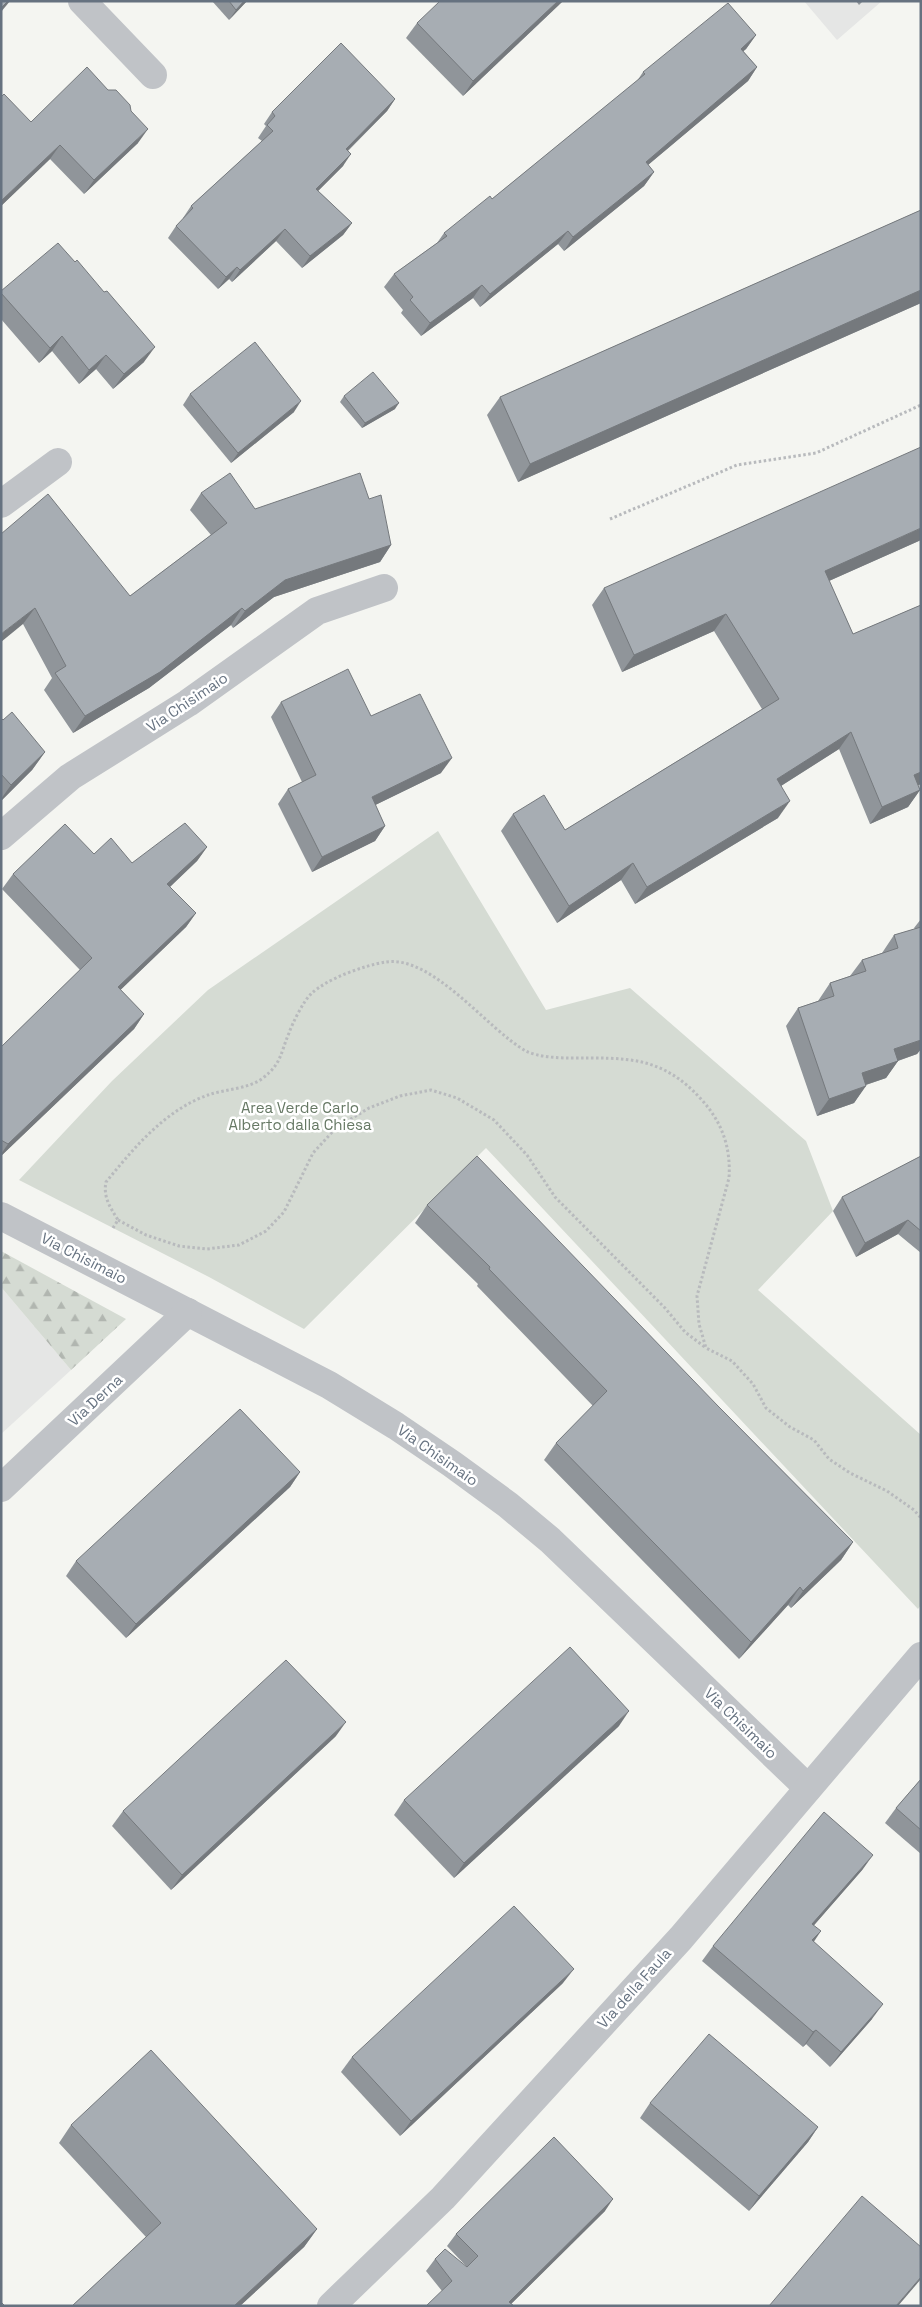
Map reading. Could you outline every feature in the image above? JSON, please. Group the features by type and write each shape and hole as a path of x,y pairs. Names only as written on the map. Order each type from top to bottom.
{"street":[{"path":"82,1 153,75"},
{"path":"1,504 58,462"},
{"name":"Via Chisimaio","path":"1,836 70,777 188,703 317,611 384,588"},
{"name":"Via Chisimaio","path":"1,1216 337,1390 396,1426 508,1505 598,1585 808,1788"},
{"name":"Via Derna","path":"1,1488 188,1312"},
{"name":"Via della Faula","path":"331,2306 450,2190 681,1938 921,1656"}],"path":[{"path":"610,519 737,466 816,453 921,405"},
{"path":"706,1348 699,1324 697,1296 729,1178 730,1159 725,1137 714,1112 690,1087 670,1072 646,1062 622,1058 556,1058 528,1052 512,1042 470,1003 439,981 408,964 388,962 362,969 328,982 310,994 289,1032 278,1065 261,1080 207,1095 182,1109 149,1132 106,1182 104,1191 107,1202 118,1220 146,1235 179,1246 207,1249 239,1245 266,1231 284,1212 313,1153 336,1128 370,1108 400,1096 431,1090 457,1098 494,1120 527,1155 555,1197 665,1308 685,1332 706,1348 732,1361 753,1384 766,1408 790,1427 814,1440 829,1459 850,1473 887,1491 914,1510 921,1518"},
{"path":"113,1228 118,1220"}],"shaded area":[{"path":"804,1 882,1 837,40"},
{"path":"1,1287 71,1370 1,1434"}],"green space":[{"name":"Area Verde Carlo Alberto dalla Chiesa","path":"438,831 546,1010 630,988 806,1141 833,1211 758,1290 921,1435 921,1605 918,1609 486,1148 304,1329 209,1277 19,1180 112,1081 208,990"},
{"path":"1,1251 126,1319 71,1370 1,1287"}],"building":[{"path":"1,1 8,1 1,8"},
{"path":"229,1 244,1 236,10"},
{"path":"440,1 558,1 473,81 417,23"},
{"path":"728,3 756,35 741,49 757,67 646,162 654,172 573,237 568,231 490,294 482,285 430,323 410,300 413,297 394,274 447,236 444,233 490,196 492,199 645,74 643,72"},
{"path":"341,43 395,99 346,149 351,154 316,189 352,223 310,256 285,229 240,270 237,267 226,277 176,226 193,208 191,206 273,131 267,125 275,116 272,112"},
{"path":"87,67 108,90 116,90 130,105 131,111 148,129 94,180 60,145 1,201 1,97 4,94 31,122"},
{"path":"921,210 921,290 530,464 500,397"},
{"path":"58,243 75,262 77,260 104,292 107,291 155,347 124,374 106,355 89,370 62,336 50,348 1,293 1,291"},
{"path":"255,342 301,401 238,453 190,394"},
{"path":"373,372 399,403 365,423 344,396"},
{"path":"921,447 921,528 825,571 853,634 921,605 921,772 914,775 920,790 882,807 851,732 777,779 790,801 647,887 633,863 569,906 513,814 544,795 565,830 779,699 726,614 634,655 604,588"},
{"path":"230,473 255,509 360,473 369,499 381,495 391,545 285,580 245,611 242,608 160,672 85,716 55,673 66,666 35,608 1,634 1,534 48,494 130,596 227,523 201,493"},
{"path":"348,669 371,716 420,694 452,758 372,797 385,826 322,857 288,789 316,775 281,702"},
{"path":"12,712 45,752 11,785 1,774 1,718 3,720"},
{"path":"185,823 207,847 167,884 196,913 118,987 144,1014 8,1144 1,1140 1,1047 92,958 13,874 65,824 94,854 111,838 132,863"},
{"path":"921,927 921,1040 894,1049 898,1061 862,1073 866,1086 829,1099 798,1008 834,996 830,983 866,971 862,960 898,948 894,935"},
{"path":"477,1156 718,1406 853,1542 803,1591 800,1587 751,1642 556,1443 607,1391 489,1269 490,1267 427,1205"},
{"path":"921,1156 921,1231 908,1220 865,1243 842,1197"},
{"path":"240,1409 300,1472 136,1624 76,1561"},
{"path":"570,1647 629,1711 464,1863 404,1800"},
{"path":"286,1660 346,1722 182,1875 123,1811"},
{"path":"921,1779 921,1830 896,1808"},
{"path":"824,1812 873,1855 812,1924 821,1931 812,1940 883,2004 841,2052 816,2030 813,2032 713,1946"},
{"path":"514,1906 574,1969 411,2121 352,2057"},
{"path":"709,2034 818,2127 759,2196 650,2103"},
{"path":"151,2050 317,2229 234,2306 72,2306 161,2223 71,2125"},
{"path":"554,2137 613,2199 509,2302 514,2306 426,2306 452,2281 435,2259 445,2249 467,2267 478,2256 456,2234"},
{"path":"862,2196 921,2247 921,2277 896,2306 769,2306"}]}
